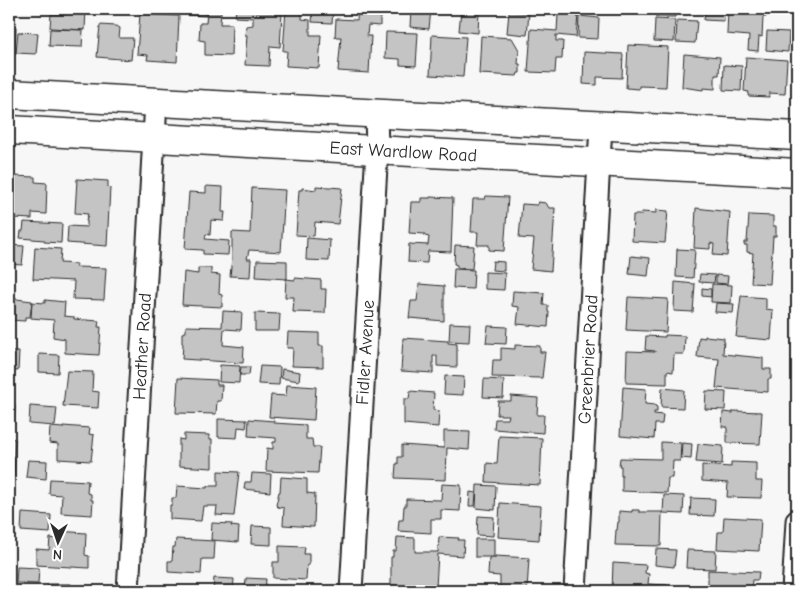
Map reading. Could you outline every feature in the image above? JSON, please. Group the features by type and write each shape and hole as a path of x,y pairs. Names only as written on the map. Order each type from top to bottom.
{"main road":[{"name":"East Wardlow Road","path":"9,94 797,136"},
{"name":"East Wardlow Road","path":"9,130 797,173"}],"street":[{"name":"Heather Road","path":"128,591 156,102"},
{"name":"Fidler Avenue","path":"351,591 377,150 376,113"},
{"name":"Greenbrier Road","path":"575,591 601,126"},
{"path":"793,591 797,521"}],"building":[{"path":"67,9 86,9 85,30 50,28 51,14 67,14"},
{"path":"187,9 207,9 206,16 187,15"},
{"path":"236,9 256,9 255,12 282,13 280,47 270,46 269,66 245,65 246,26 253,25 253,18 235,17"},
{"path":"286,9 302,10 302,19 310,20 310,35 321,35 319,68 286,66 287,51 283,51"},
{"path":"309,9 333,9 332,23 312,22 313,11 309,11"},
{"path":"358,9 380,9 380,26 368,25 367,36 371,36 369,73 338,71 341,37 335,37 336,19 357,20"},
{"path":"411,9 431,9 429,29 410,27"},
{"path":"579,9 599,9 599,13 579,12"},
{"path":"656,9 675,9 675,17 656,17"},
{"path":"705,9 725,9 724,21 704,20"},
{"path":"728,9 766,9 766,17 763,17 762,37 759,36 758,51 748,50 749,36 727,34"},
{"path":"461,10 479,11 478,33 459,31"},
{"path":"207,12 221,12 220,24 232,24 231,56 205,55 205,41 199,40 200,23 206,23"},
{"path":"509,12 529,13 527,35 507,33"},
{"path":"140,14 179,16 177,62 147,60 148,55 137,54"},
{"path":"558,14 578,15 576,37 556,35 556,41 563,41 562,59 556,59 555,73 528,72 531,29 557,31"},
{"path":"579,16 599,18 598,39 578,38"},
{"path":"655,19 675,20 674,42 654,41"},
{"path":"677,20 697,21 695,43 676,42"},
{"path":"100,25 120,28 119,38 133,38 131,60 97,57"},
{"path":"9,27 16,27 15,54 9,54"},
{"path":"50,29 83,30 82,47 49,46"},
{"path":"767,31 789,32 788,52 766,50"},
{"path":"18,32 38,33 36,54 16,53"},
{"path":"386,32 418,33 416,66 400,65 400,59 385,58"},
{"path":"432,35 466,37 463,77 430,75"},
{"path":"481,36 512,38 519,50 518,64 520,64 520,73 517,76 479,74"},
{"path":"628,45 668,47 666,87 639,86 639,89 626,88"},
{"path":"584,52 623,54 622,78 597,77 597,85 583,84"},
{"path":"684,54 720,57 719,75 715,75 715,89 703,88 703,90 682,87"},
{"path":"746,57 787,60 785,94 769,93 769,97 748,96 749,92 744,91"},
{"path":"724,65 742,66 741,91 723,90"},
{"path":"14,176 35,177 35,182 47,183 46,214 32,213 32,219 14,218"},
{"path":"77,179 108,181 108,187 110,188 107,246 67,243 68,226 87,227 88,214 75,213"},
{"path":"206,186 223,187 222,212 225,212 224,221 211,220 210,235 206,234 205,239 229,241 228,255 203,254 203,250 185,249 189,192 206,193"},
{"path":"316,186 342,188 338,224 315,222 314,236 296,235 299,190 302,190 302,188 316,190"},
{"path":"252,188 285,190 281,252 249,250 247,259 251,259 250,277 230,276 232,232 250,233"},
{"path":"486,196 508,197 504,251 489,250 489,245 477,245 478,232 471,232 473,199 485,199"},
{"path":"421,198 453,198 451,252 428,251 427,263 408,262 409,244 428,245 429,237 425,236 425,234 409,233 411,202 421,202"},
{"path":"538,202 546,203 549,208 555,208 551,271 531,269 534,239 519,238 522,204 537,205"},
{"path":"696,208 730,212 727,256 713,255 714,244 710,243 710,249 694,248"},
{"path":"656,210 668,211 665,243 632,241 633,215 641,215 642,212 656,213"},
{"path":"749,215 773,216 776,236 773,236 770,284 751,283 753,253 747,252 747,245 744,245 744,242 747,242"},
{"path":"24,222 62,224 61,243 20,238"},
{"path":"307,238 330,240 329,261 306,260"},
{"path":"9,245 24,246 22,265 9,264"},
{"path":"455,245 474,246 472,269 457,268 457,265 454,264"},
{"path":"35,247 61,249 60,263 77,264 76,267 106,268 104,300 73,299 74,281 33,279"},
{"path":"677,249 695,250 693,278 676,277"},
{"path":"631,256 650,258 648,276 629,274"},
{"path":"257,260 287,261 287,279 256,277"},
{"path":"493,261 504,262 504,271 492,270"},
{"path":"198,268 211,268 211,274 220,275 219,294 222,295 222,307 182,305 184,272 198,274"},
{"path":"454,269 474,270 473,289 453,288"},
{"path":"485,272 505,273 504,290 485,289"},
{"path":"700,274 715,275 714,283 699,282"},
{"path":"716,275 728,276 727,284 716,283"},
{"path":"295,278 321,280 321,289 326,289 325,313 293,312 294,297 285,297 286,279 295,280"},
{"path":"675,282 695,284 693,312 674,311"},
{"path":"419,284 444,286 444,321 409,318 411,301 417,301"},
{"path":"712,284 732,285 731,303 711,302"},
{"path":"702,288 711,289 711,297 702,296"},
{"path":"513,291 544,293 543,305 548,305 549,312 548,327 517,324 519,307 512,306"},
{"path":"741,296 766,298 766,309 773,310 771,340 736,337"},
{"path":"628,297 668,299 666,332 626,330"},
{"path":"9,298 32,301 30,317 25,317 25,321 9,320"},
{"path":"45,300 65,302 64,316 74,317 74,319 99,321 98,327 101,327 99,355 65,353 65,339 53,337 54,320 31,318 32,302 45,303"},
{"path":"716,303 734,304 733,313 715,312"},
{"path":"223,311 242,312 241,330 224,329 223,345 244,347 243,363 182,359 182,333 186,332 186,326 222,327"},
{"path":"255,313 280,314 279,331 255,331"},
{"path":"450,323 470,324 469,342 449,341"},
{"path":"488,326 507,327 506,344 486,343"},
{"path":"288,332 319,333 319,346 323,346 323,367 292,366 293,348 287,348"},
{"path":"665,335 685,336 684,354 674,354 673,372 667,371 667,384 626,383 627,351 655,352 645,350 646,336 665,337"},
{"path":"705,336 724,338 723,354 763,358 763,369 771,369 771,379 768,379 768,392 716,388 719,359 697,357 699,337 705,338"},
{"path":"403,338 448,341 448,343 457,344 457,367 437,366 437,356 433,356 433,373 401,371"},
{"path":"515,345 540,346 540,352 545,352 542,378 492,377 493,360 501,360 501,348 515,349"},
{"path":"9,352 19,352 18,371 9,370"},
{"path":"39,354 59,355 58,373 39,372"},
{"path":"220,365 240,366 239,383 219,382"},
{"path":"260,366 280,367 279,385 258,384"},
{"path":"241,367 250,367 249,375 240,375"},
{"path":"282,369 300,372 299,381 281,378"},
{"path":"67,371 93,372 92,391 99,392 98,408 63,406"},
{"path":"445,376 464,377 463,395 444,394"},
{"path":"178,378 217,380 217,385 222,385 221,401 217,401 216,414 176,413"},
{"path":"484,379 504,380 503,398 483,397"},
{"path":"287,385 316,387 314,420 269,417 271,395 286,396"},
{"path":"623,387 646,389 645,404 655,405 657,412 654,412 654,414 663,415 662,424 655,424 654,439 620,436"},
{"path":"662,388 684,390 683,408 661,407"},
{"path":"410,391 434,393 433,410 439,411 438,427 404,424 404,399 409,399"},
{"path":"706,391 726,392 725,410 705,409"},
{"path":"511,396 538,398 537,415 544,415 543,433 494,429 495,419 508,419 509,415 497,415 498,401 511,401"},
{"path":"9,405 15,405 14,423 9,423"},
{"path":"30,406 57,408 55,426 29,424"},
{"path":"733,411 762,412 760,444 727,443 727,427 722,427 723,412 733,413"},
{"path":"218,419 247,420 246,428 238,427 237,438 218,437"},
{"path":"249,419 306,425 306,439 312,439 313,447 320,447 318,473 266,471 267,448 273,449 273,442 276,442 276,438 248,436"},
{"path":"63,426 90,428 89,434 94,435 91,461 58,459 58,444 49,443 50,427 63,428"},
{"path":"444,431 470,432 469,450 447,448 446,480 395,478 398,457 402,457 402,445 444,448"},
{"path":"184,434 209,435 209,439 212,439 212,468 179,466 179,439 184,440"},
{"path":"499,436 542,438 540,485 486,482 487,463 497,464"},
{"path":"9,438 15,439 14,456 9,456"},
{"path":"661,442 681,443 680,461 673,461 672,478 668,478 667,493 622,491 620,458 661,459"},
{"path":"682,443 692,444 691,459 681,458"},
{"path":"698,444 723,446 722,464 696,462"},
{"path":"9,458 15,458 14,477 9,476"},
{"path":"28,460 47,461 46,479 26,477"},
{"path":"731,462 756,463 756,481 762,481 761,498 727,497 728,483 702,481 702,465 731,467"},
{"path":"218,471 239,472 234,516 216,515 217,506 203,506 201,521 170,519 170,505 172,505 172,498 176,498 177,486 207,488 207,486 218,486"},
{"path":"252,473 271,474 270,492 244,489 245,482 251,482"},
{"path":"281,477 307,479 307,493 315,494 314,527 283,525 284,508 276,505 280,492"},
{"path":"50,479 88,481 87,493 91,494 91,500 93,500 92,515 61,513 62,495 49,494"},
{"path":"442,484 461,485 460,511 441,510 441,519 431,519 431,533 398,531 399,520 403,520 406,499 441,500"},
{"path":"477,485 496,486 495,510 476,508"},
{"path":"470,492 476,493 475,506 469,506"},
{"path":"664,495 684,496 683,514 663,513"},
{"path":"691,498 715,499 714,516 690,515"},
{"path":"500,503 541,506 539,540 498,537"},
{"path":"632,510 639,510 639,512 662,512 661,546 615,545 619,511 632,512"},
{"path":"22,513 51,515 50,533 21,531"},
{"path":"478,516 494,517 493,536 477,535"},
{"path":"724,517 761,519 759,551 717,549 718,532 723,532"},
{"path":"212,523 232,524 231,526 239,527 238,542 211,540"},
{"path":"252,526 271,527 271,545 251,544"},
{"path":"58,531 86,533 85,555 89,556 89,568 36,565 36,549 49,550 50,538 58,539"},
{"path":"397,537 415,538 415,552 438,552 439,537 459,538 458,540 464,540 463,556 438,554 436,587 391,585 391,557 393,557 393,551 396,551"},
{"path":"176,539 215,541 214,559 202,559 201,574 168,572 168,561 172,561 173,547 175,547"},
{"path":"475,539 494,539 494,557 475,557"},
{"path":"279,546 305,547 304,554 309,554 306,580 273,578 273,562 279,562"},
{"path":"656,549 676,550 674,567 655,565"},
{"path":"687,550 716,551 715,569 686,568"},
{"path":"495,556 529,558 527,591 500,590 500,576 488,575 489,558 495,558"},
{"path":"613,563 646,565 645,573 649,574 648,584 667,585 667,591 612,591"},
{"path":"17,567 39,568 38,584 16,583"},
{"path":"708,570 759,572 758,580 752,580 751,591 701,591 701,585 708,585"},
{"path":"214,578 234,579 233,591 213,591"},
{"path":"246,578 266,579 265,591 245,591"},
{"path":"48,584 71,584 71,587 87,588 87,591 47,591"}]}
